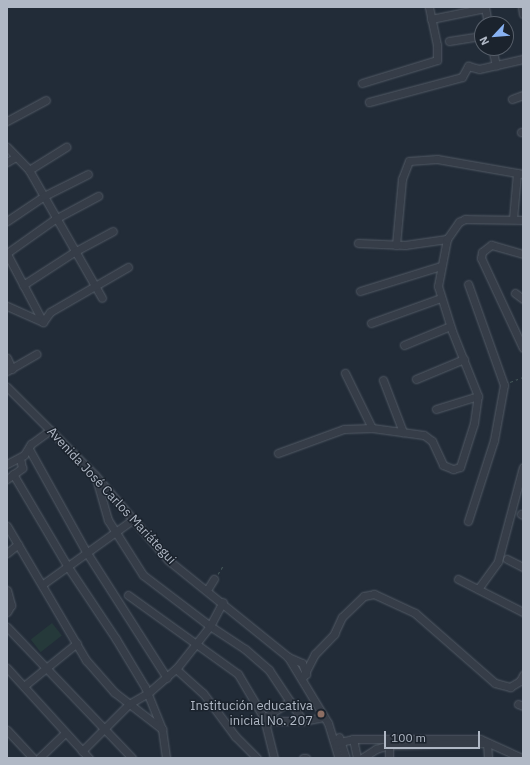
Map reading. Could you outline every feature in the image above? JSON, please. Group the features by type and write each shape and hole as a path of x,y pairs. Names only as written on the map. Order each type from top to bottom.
{"street":[{"path":"362,83 437,60 437,45 429,7"},
{"path":"522,7 523,14"},
{"path":"431,19 485,8"},
{"path":"449,41 474,37"},
{"path":"494,56 496,66"},
{"path":"369,102 462,77 468,66 479,69 523,59"},
{"path":"512,99 523,96"},
{"path":"7,121 46,100"},
{"path":"29,170 66,147"},
{"path":"7,148 14,158 29,170 55,219 102,298"},
{"path":"7,162 14,158"},
{"path":"396,245 402,179 409,160 437,159 520,174 513,219"},
{"path":"7,221 44,196 88,174"},
{"path":"44,322 7,253 55,219 98,196"},
{"path":"278,453 344,428 372,428 403,432 429,438 443,465 456,469 460,467 467,448 478,396 450,326 438,286 447,239 459,222 465,218 523,220"},
{"path":"23,284 74,252 113,231"},
{"path":"358,243 396,245 447,239"},
{"path":"523,254 491,245 482,252 481,258 523,348"},
{"path":"360,291 441,266"},
{"path":"44,322 50,312 128,267"},
{"path":"468,284 504,385 494,440 468,521"},
{"path":"515,293 523,299"},
{"path":"371,323 441,298"},
{"path":"7,306 44,322"},
{"path":"404,344 450,326"},
{"path":"7,358 10,370 37,354"},
{"path":"416,379 464,359"},
{"path":"345,373 372,428"},
{"path":"382,380 403,432"},
{"name":"Avenida José Carlos Mariátegui","path":"7,388 95,475 132,520 168,560 223,602 288,656 304,676 326,720 333,727 346,758"},
{"path":"436,409 478,396"},
{"path":"7,464 20,458 36,440 50,430"},
{"path":"29,449 87,553 166,678"},
{"path":"20,458 23,466 10,477 116,639 148,693 162,729 166,758"},
{"path":"478,589 498,561 523,466"},
{"path":"95,475 108,520 115,534 143,575 210,626 245,649 269,670 303,721"},
{"path":"43,584 115,534 132,520"},
{"path":"7,526 43,584 86,660 103,682 162,729"},
{"path":"7,553 18,544"},
{"path":"507,558 523,567"},
{"path":"207,590 214,579"},
{"path":"458,579 523,612"},
{"path":"7,590 11,605 7,612"},
{"path":"304,676 315,654 334,634 342,617 364,596 374,594 415,613 495,683 510,687 520,681 523,675"},
{"path":"128,595 238,674 265,720 274,758"},
{"path":"82,751 103,727 129,704 148,693 176,669 210,626 223,602"},
{"path":"7,627 132,758"},
{"path":"24,686 76,643"},
{"path":"7,668 88,758"},
{"path":"176,669 203,693 235,736 257,758"},
{"path":"265,720 290,701"},
{"path":"265,720 326,720"},
{"path":"7,730 33,758"},
{"path":"39,758 66,733"},
{"path":"353,739 357,758"},
{"path":"338,742 353,739 389,742 480,739 522,758"},
{"name":"Avenida José Carlos Mariátegui","path":"338,742 338,758"},
{"path":"362,758 389,742"},
{"path":"389,742 389,758"},
{"path":"487,743 488,758"}],"path":[{"path":"504,385 523,377"},
{"path":"214,579 223,566"}],"green space":[{"path":"52,623 62,636 41,652 31,640"}],"place":[{"name":"Institución educativa inicial No. 207","path":"321,714"}]}
